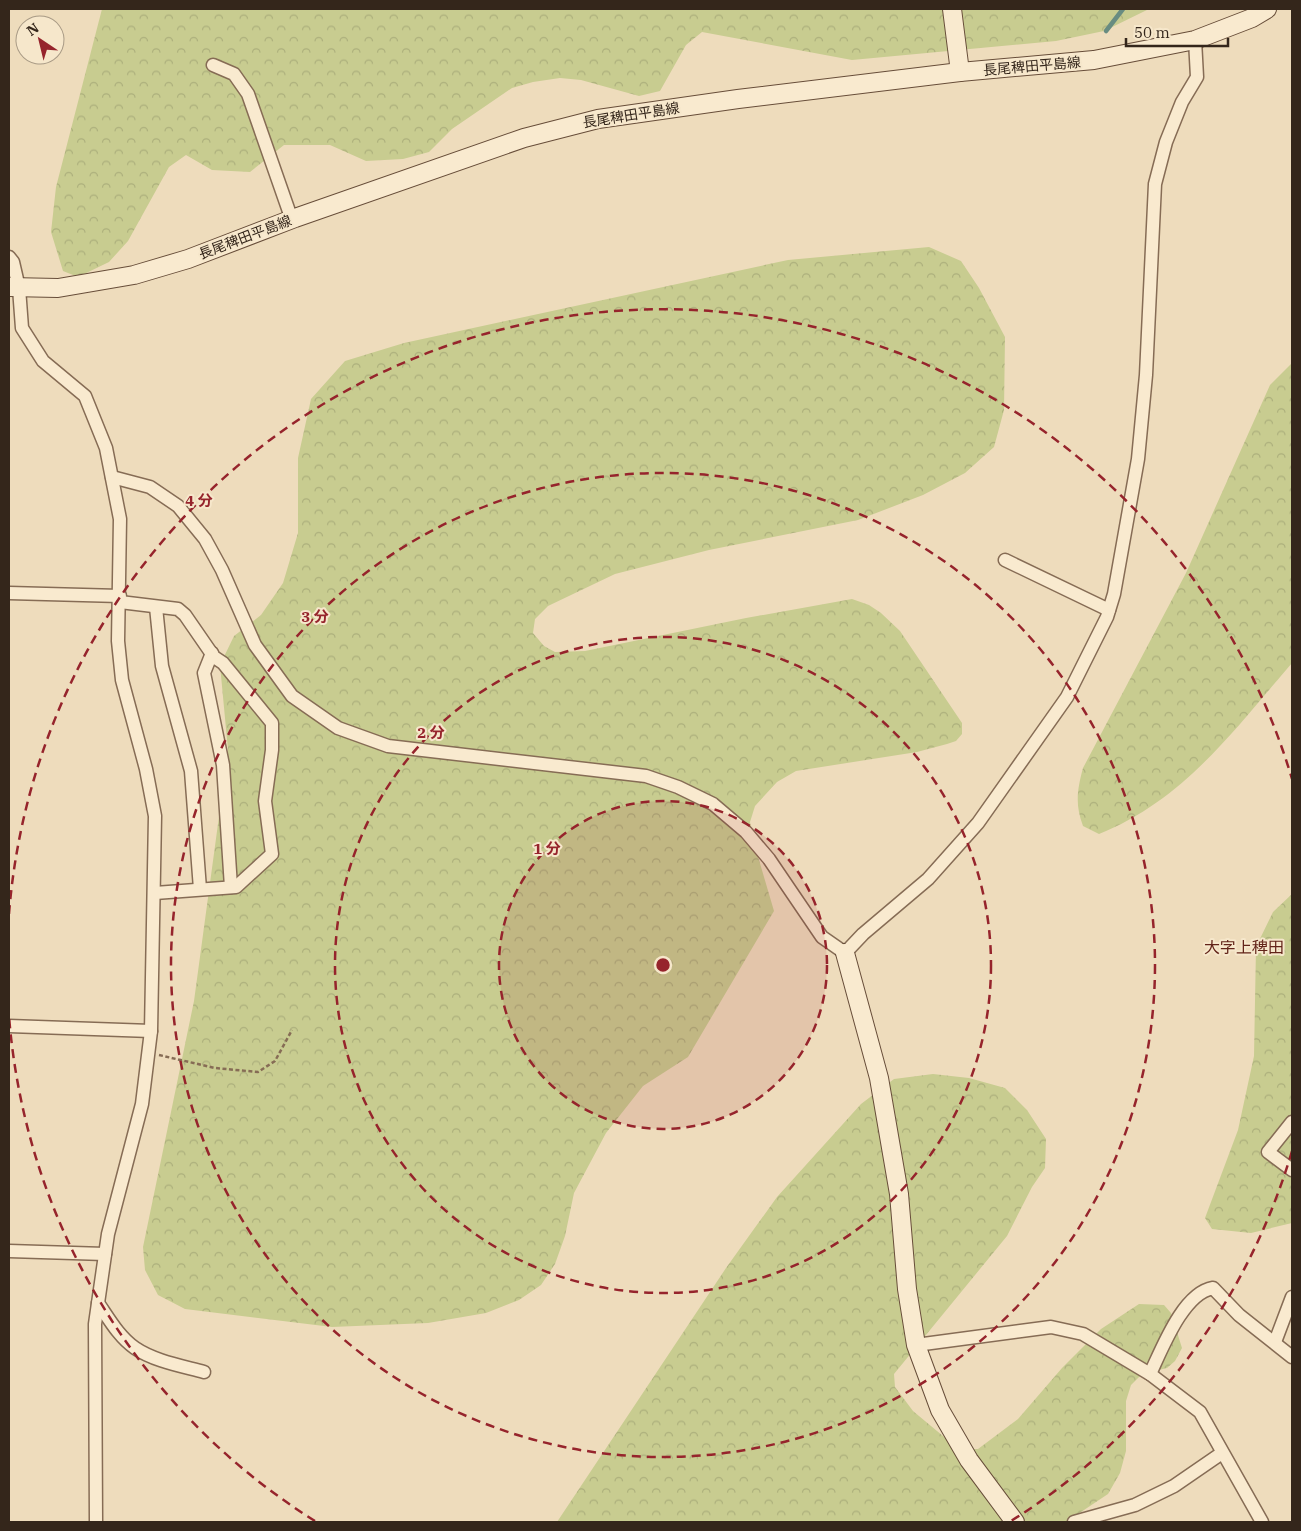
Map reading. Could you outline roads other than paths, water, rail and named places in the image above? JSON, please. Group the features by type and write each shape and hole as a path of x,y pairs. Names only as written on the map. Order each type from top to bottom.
{"main road":[{"path":"952,9 960,72"},
{"name":"長尾稗田平島線","path":"14,288 58,288 134,275 188,259 524,138 598,119 738,99 960,72 1094,60 1196,40 1252,18 1268,9"},
{"path":"845,953 879,1078 899,1194 907,1289 916,1345 940,1410 969,1460 1015,1522"}],"street":[{"path":"112,477 150,487 178,506 205,539 222,570 255,645 292,696 338,728 388,746 646,776 678,787 713,804 746,832 769,859 822,937 845,953 863,934 875,926 928,879 978,823 1066,697 1109,610 1116,584 1138,458 1146,375 1155,184 1166,142 1182,102 1197,77 1196,40"},
{"path":"213,65 234,74 248,94 292,220"},
{"path":"9,256 13,262 14,288 22,328 43,361 85,396 106,448 120,519 118,641 122,680 146,769 155,816 151,1032 142,1104 105,1254 95,1324 96,1522"},
{"path":"1005,560 1109,610"},
{"path":"9,593 120,599 156,607 178,609 212,653 223,663 272,723 272,750 265,802 272,854 236,886 155,893"},
{"path":"156,607 162,666 191,771 200,889"},
{"path":"212,653 204,673 223,765 230,887"},
{"path":"9,1026 151,1032"},
{"path":"1292,1122 1268,1152 1292,1170"},
{"path":"9,1251 105,1254"},
{"path":"1150,1374 1176,1319 1204,1289 1213,1288 1239,1315 1292,1356"},
{"path":"1275,1342 1292,1297"},
{"path":"98,1303 122,1336 136,1348 152,1356 204,1372"},
{"path":"916,1345 1051,1327 1083,1334 1150,1374 1200,1412 1262,1522"},
{"path":"1074,1522 1135,1504 1174,1486 1222,1453"}],"waterway":[{"path":"1106,31 1123,9"}],"district":[{"name":"大字上稗田","path":"1244,947"}]}
